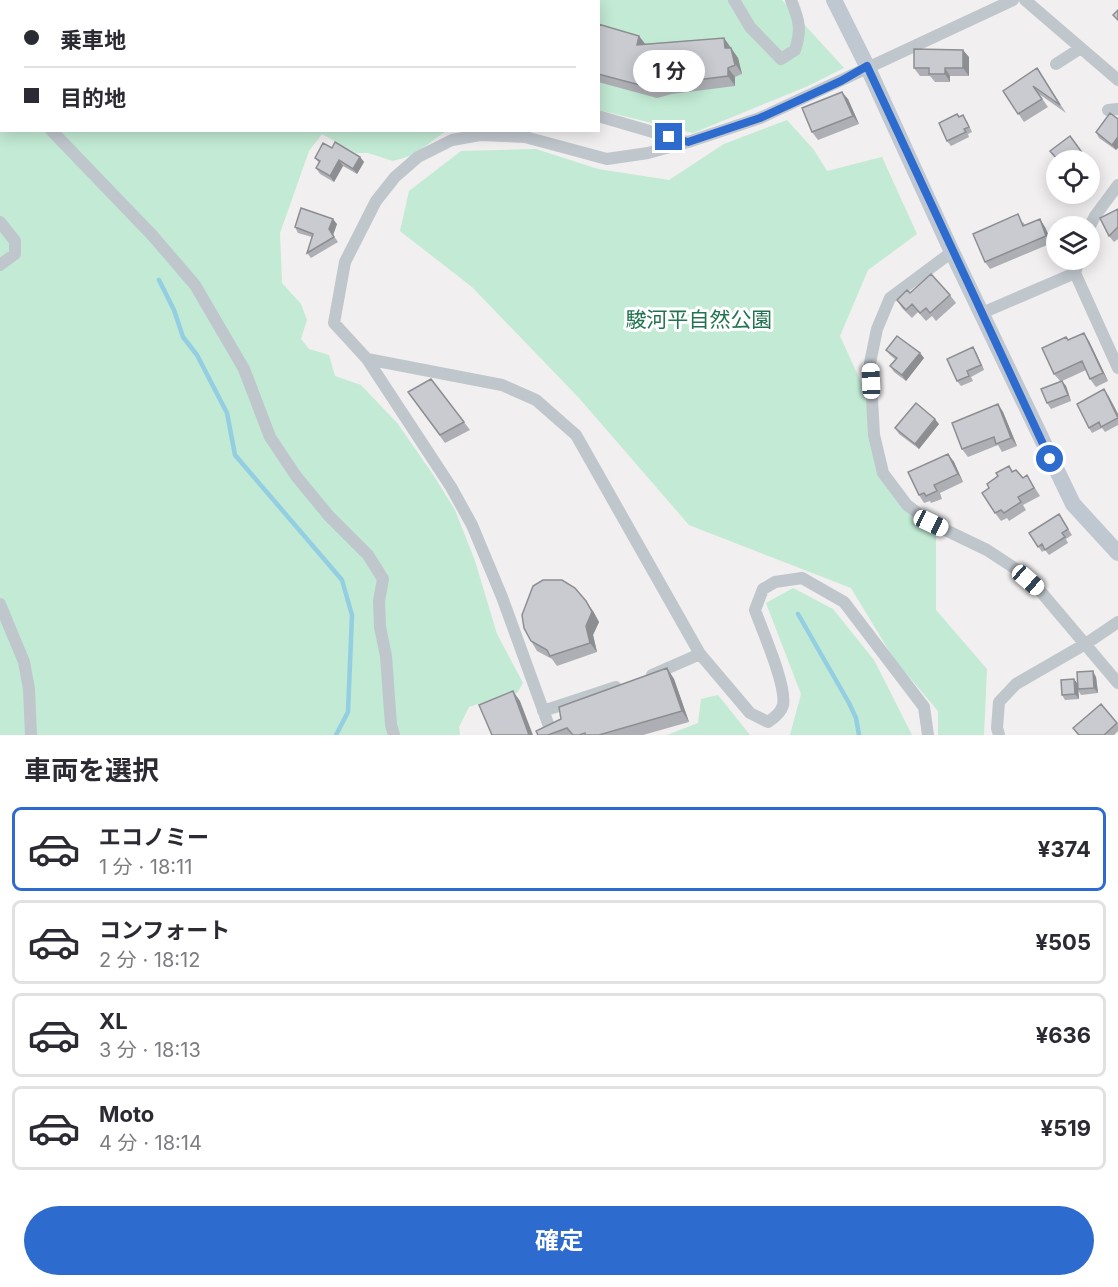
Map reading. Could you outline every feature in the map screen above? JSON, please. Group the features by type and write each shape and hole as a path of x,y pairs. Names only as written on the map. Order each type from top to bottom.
{"street":[{"path":"734,0 750,27 781,59 795,50 800,32 798,16 790,0"},
{"path":"834,0 867,66 952,252 1074,504 1118,553"},
{"path":"550,729 502,597 472,525 451,487 368,359 334,323 345,262 376,201 394,177 418,157 452,140 480,135 525,137 607,159 648,153 688,142 760,118 841,81 867,66 1013,0"},
{"path":"1025,0 1118,80"},
{"path":"1056,64 1081,48"},
{"path":"600,117 688,142"},
{"path":"53,132 152,235 195,285 244,369 270,437 296,476 329,516 368,555 383,579 379,602 380,627 386,656 391,724 394,735"},
{"path":"1095,216 1118,185"},
{"path":"0,222 15,242 15,254 0,265"},
{"path":"952,252 890,298 878,329 870,363 874,435 883,473 907,505 931,523 987,550 1016,569 1041,592 1118,682"},
{"path":"1076,270 1075,273 1118,368"},
{"path":"982,313 1075,273"},
{"path":"368,359 502,385 536,400 576,435 700,654 750,713 768,722"},
{"path":"768,722 776,717 783,704 779,672 755,610 763,589 776,582 802,578 844,602 924,707 928,735"},
{"path":"0,604 24,662 29,689 31,735"},
{"path":"999,735 997,728 999,702 1016,684 1087,644 1118,622"},
{"path":"543,711 636,681 700,654"},
{"path":"768,722 771,735"}],"green space":[{"path":"600,0 782,0 844,68 808,86 693,133 600,110"},
{"name":"駿河平自然公園","path":"787,120 814,150 827,171 882,157 917,234 868,270 840,336 866,393 871,439 904,507 936,532 936,610 987,669 984,735 938,735 938,711 894,659 851,588 689,525 579,398 472,287 400,231 409,191 461,151 536,149 598,169 669,180 724,144"},
{"path":"0,132 445,132 413,155 393,161 368,153 356,153 322,134 309,151 280,233 282,283 301,304 307,320 301,339 309,349 329,355 335,376 361,385 398,424 455,510 475,561 497,634 523,683 517,693 469,707 459,727 460,735 0,735"},
{"path":"793,588 833,609 874,660 912,735 790,735 801,694 766,603"},
{"path":"718,695 750,735 667,735 698,723 701,699"}],"building":[{"path":"1118,10 1118,20 1113,15"},
{"path":"600,25 639,36 637,45 724,38 725,48 731,48 735,65 728,68 728,76 651,88 600,75"},
{"path":"914,49 963,50 963,68 945,68 945,74 929,74 929,68 914,68"},
{"path":"1037,68 1060,105 1033,86 1042,99 1018,114 1003,91"},
{"path":"842,92 853,116 812,132 802,108"},
{"path":"1110,113 1118,119 1118,137 1112,145 1096,132"},
{"path":"957,114 959,117 963,115 969,127 964,129 966,132 947,141 939,123"},
{"path":"1070,136 1080,150 1051,150"},
{"path":"335,142 360,157 353,169 339,160 330,176 316,168 320,161 315,158 323,143 332,148"},
{"path":"301,208 333,219 329,229 334,237 307,253 313,234 295,227"},
{"path":"1118,209 1118,227 1109,236 1100,218"},
{"path":"1018,214 1023,226 1040,219 1046,236 985,262 973,234"},
{"path":"931,274 950,295 930,313 926,308 920,313 912,304 906,310 897,300 907,290 910,293"},
{"path":"1084,333 1103,373 1090,379 1082,361 1054,374 1042,348 1066,337 1068,340"},
{"path":"897,336 920,353 902,375 890,366 897,358 886,350"},
{"path":"973,347 981,365 967,371 969,376 957,381 947,359"},
{"path":"431,379 464,422 440,435 408,392"},
{"path":"1062,381 1068,395 1047,403 1041,389"},
{"path":"1104,389 1118,418 1101,427 1099,422 1089,428 1077,404"},
{"path":"916,403 935,419 915,444 895,428"},
{"path":"998,404 1011,438 996,444 994,437 962,449 952,423"},
{"path":"948,454 958,474 934,485 937,491 926,496 924,493 919,495 908,472"},
{"path":"1009,466 1012,472 1016,470 1023,478 1027,475 1034,488 1018,497 1021,502 1004,513 1001,510 995,513 982,493 989,488 987,484 998,476 996,473"},
{"path":"1059,514 1068,529 1062,533 1065,537 1045,550 1042,544 1038,547 1029,533"},
{"path":"543,580 562,580 575,588 586,601 592,612 586,626 590,643 550,656 547,650 531,641 524,628 522,615 533,586"},
{"path":"667,668 682,711 599,735 585,735 585,733 573,735 567,728 548,735 538,735 536,731 561,719 559,707"},
{"path":"1093,671 1094,688 1078,689 1077,672"},
{"path":"1074,679 1075,694 1062,695 1061,680"},
{"path":"513,691 529,735 492,735 479,705"},
{"path":"1101,704 1117,723 1104,735 1079,735 1073,728"}],"waterway":[{"path":"159,280 174,310 183,337 197,355 227,413 235,455 342,580 352,615 348,712 336,735"},
{"path":"798,614 849,703 856,718 859,735"}],"route":[{"path":"669,137 688,142 760,118 841,81 867,66 1050,459"}]}
